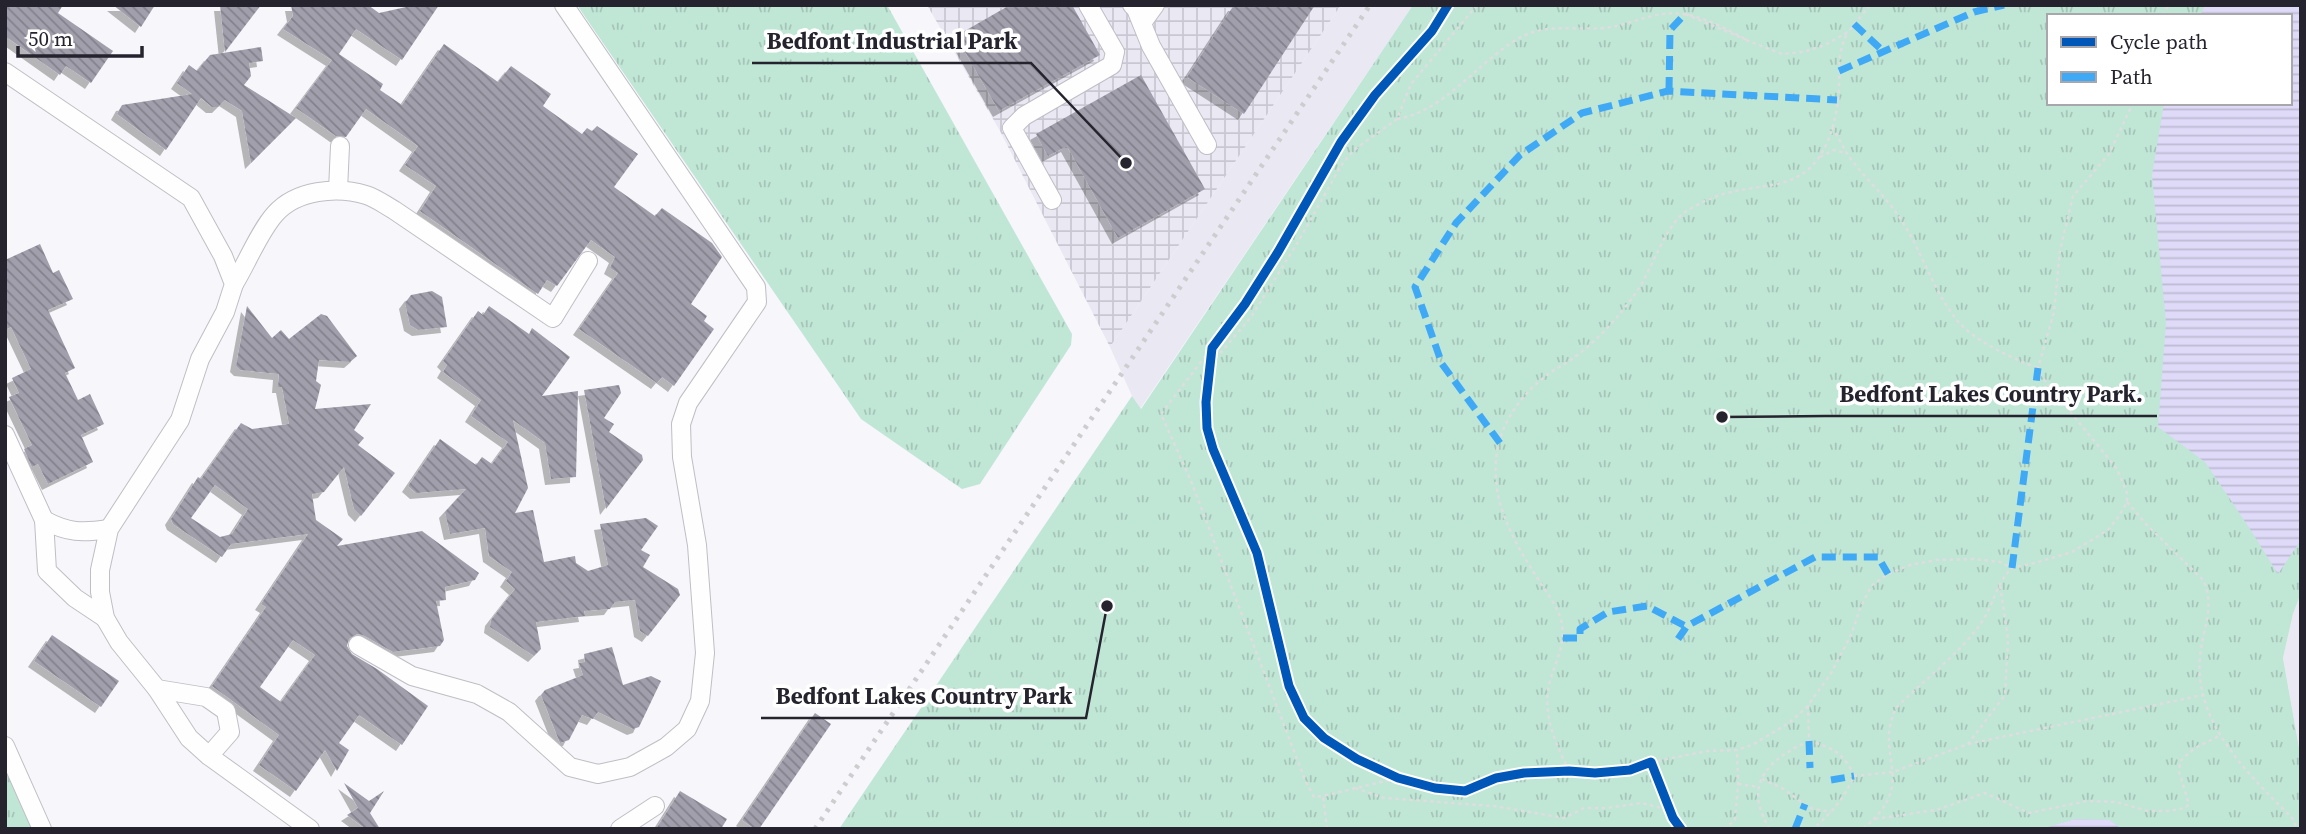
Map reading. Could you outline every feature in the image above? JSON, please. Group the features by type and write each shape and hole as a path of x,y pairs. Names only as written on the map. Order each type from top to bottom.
{"street":[{"path":"359,645 412,676 477,694 509,712 570,767 598,774 630,767 666,747 687,729 700,701 705,653 697,545 681,457 681,424 688,403 757,302 756,287 564,5"},
{"path":"1052,200 1012,128 1024,116 1112,65 1115,52 1088,5"},
{"path":"1132,5 1151,46 1207,145"},
{"path":"1142,23 1155,5"},
{"path":"5,72 191,198 223,256 234,284"},
{"path":"338,190 340,146"},
{"path":"310,829 209,756 189,738 157,689 119,642 105,618 100,592 100,570 109,529 180,420 200,359 225,312 234,284 275,214 292,201 312,194 338,190 368,195 553,318 588,261"},
{"path":"5,435 44,520 47,571 75,597 105,618"},
{"path":"44,520 62,530 87,532 109,529"},
{"path":"157,689 206,697 226,711 230,732 209,756"},
{"path":"5,746 42,829"},
{"path":"620,829 655,806"}],"path":[{"path":"1398,778 1314,797 1305,780 1191,481 1161,414 1245,304 1341,142 1375,96 1432,32 1448,5"},
{"path":"1397,119 1412,84 1477,5"},
{"path":"1569,771 1556,746 1547,713 1548,690 1563,638 1561,622 1555,605 1504,520 1496,460 1504,430 1517,403 1544,376 1583,350 1626,306 1642,284 1670,230 1685,212 1707,199 1732,191 1796,179 1818,157 1832,127 1839,92 1840,47 1848,32 1870,5"},
{"path":"1210,365 1251,317 1342,164 1354,150 1397,119 1411,117 1432,106 1514,41 1546,29 1604,28 1668,12 1685,15 1717,24 1746,40 1685,15"},
{"path":"1685,15 1782,54 1802,52 1825,45 1848,32"},
{"path":"2132,105 2109,153 2073,197 2060,250 2053,312 2038,368 2041,376 2117,469 2124,484 2127,502 2195,571 2208,590 2208,617 2200,656 2199,679 2203,695 2231,752 2294,820 2296,829"},
{"path":"1832,127 1848,155 1902,220 1936,287 1957,321 1977,337 2020,362 2038,368"},
{"path":"1818,157 1834,150 1848,155"},
{"path":"1212,348 1206,402 1207,428 1213,449 1257,553 1289,686 1304,718 1324,738 1357,759 1398,778 1435,788 1465,791 1496,778 1524,773 1630,770 1651,762 1708,751 1737,750 1752,745 1789,723 1808,705 1830,675 1872,585 1888,574 1910,565 1937,560 1974,559 2000,562 2012,568"},
{"path":"1863,829 1875,819 1891,796 1893,772 1890,727 1897,706 1964,644 1982,621 2000,583 2012,568 2073,552 2108,530 2127,502"},
{"path":"1968,744 2004,695 2008,639 2000,583"},
{"path":"1854,776 1893,772 1968,744 2203,695"},
{"path":"1808,705 1809,741"},
{"path":"1875,819 1936,810 1985,793 2029,813 2087,801 2116,802 2148,811 2185,808 2189,804 2179,772 2180,761 2195,748 2221,735"},
{"path":"1770,829 1761,815 1757,801 1758,787 1766,770 1777,758 1809,741 1838,752 1848,762 1854,776 1844,797 1813,829"},
{"path":"1724,829 1735,820 1737,750"},
{"path":"1651,762 1681,829"},
{"path":"1762,779 1782,788 1810,807 1832,812"},
{"path":"1738,784 1758,787"},
{"path":"1355,788 1384,798 1494,806 1564,818 1584,808 1642,803 1658,807 1674,818"},
{"path":"1323,796 1327,829"}],"shaded area":[{"path":"927,5 1341,5 1110,347 1000,131"},
{"path":"1341,5 1413,5 1140,409 1110,347"},
{"path":"2205,5 2301,5 2301,540 2278,574 2205,462 2158,427 2166,323 2152,175 2164,105 2292,105 2292,14 2201,14"},
{"path":"2301,593 2301,759 2283,658 2293,614"},
{"path":"2076,819 2109,820 2122,829 2041,829"}],"green space":[{"path":"577,5 887,5 1072,334 1071,345 980,484 962,489 861,419"},
{"path":"1413,5 2301,5 2301,593 2293,614 2283,658 2301,759 2301,829 839,829 1132,396 1141,409"},
{"path":"5,764 34,829 5,829"}],"building":[{"path":"5,5 63,5 58,13 113,51 91,83 66,66 60,75 5,36"},
{"path":"113,5 155,5 141,27"},
{"path":"220,5 261,5 225,52"},
{"path":"291,5 368,5 379,13 415,5 439,5 402,60 356,29 339,54 383,84 380,90 402,105 444,44 498,82 511,66 551,94 543,106 582,134 587,128 592,131 597,126 638,154 614,187 655,216 662,208 712,243 722,257 691,304 707,316 704,321 714,329 674,386 662,377 657,383 579,329 618,273 610,268 615,257 591,240 557,286 547,280 538,294 420,211 436,186 405,165 418,146 366,109 346,137 336,136 296,108 332,60 283,29 293,16"},
{"path":"1010,5 1072,5 1100,55 999,111 956,36"},
{"path":"1234,5 1315,5 1244,114 1187,77"},
{"path":"261,47 263,61 249,63 251,76 244,85 296,118 251,163 242,111 225,100 218,107 212,107 201,98 166,150 117,114 122,105 192,94 177,83 189,65 197,71 210,55"},
{"path":"1141,75 1205,189 1118,238 1067,146 1048,156 1036,134"},
{"path":"40,244 53,273 59,270 73,299 48,310 75,368 65,373 78,400 90,394 104,424 81,435 93,462 48,484 38,464 32,467 24,449 32,445 9,397 19,393 12,378 31,369 11,327 5,330 5,260"},
{"path":"432,291 442,297 447,327 418,330 410,325 405,303 411,295"},
{"path":"247,306 272,338 281,330 289,339 321,314 327,316 357,356 350,362 319,360 316,381 321,385 315,409 371,404 354,430 364,438 358,445 395,473 361,516 354,509 344,467 324,492 312,494 316,520 343,539 337,546 422,531 479,573 475,580 445,587 446,600 436,601 444,640 440,646 393,652 363,635 357,634 349,639 347,646 352,654 428,706 402,745 359,715 339,743 349,750 337,771 325,750 296,791 259,765 279,735 212,686 266,607 261,604 308,534 231,544 222,557 173,524 171,519 198,477 201,479 241,423 252,429 289,424 282,387 278,387 279,374 240,370 236,366","holes":["215,485 248,509 232,534 220,537 191,518","293,640 315,655 281,702 260,687"]},
{"path":"489,306 529,334 532,328 570,357 542,396 578,391 576,477 551,479 545,443 513,420 528,488 515,513 533,510 544,562 575,556 576,563 588,571 608,565 600,524 646,518 658,526 641,550 650,555 643,567 678,589 680,595 648,636 640,631 635,600 615,602 610,609 584,611 585,616 536,622 541,649 534,656 490,627 491,620 515,589 506,581 512,572 489,556 485,528 450,534 445,512 466,489 416,493 408,486 440,439 476,465 482,457 492,464 508,442 471,416 481,400 443,372 447,365 443,361 478,311 483,315"},
{"path":"619,385 621,393 604,418 614,424 609,432 642,455 643,460 606,509 584,390"},
{"path":"52,635 119,681 101,707 34,661"},
{"path":"612,647 623,685 651,676 661,681 639,727 633,729 598,712 593,719 582,715 569,740 560,743 541,695 545,690 583,675 579,663 585,662 584,654"},
{"path":"815,713 831,724 759,829 755,829 742,820"},
{"path":"344,783 369,801 384,791 370,813 380,829 366,829 347,815 358,808"},
{"path":"680,791 727,819 721,829 656,829"}],"railway":[{"path":"815,829 1370,5"}],"marked path":[{"path":"1839,71 1974,12 2004,5"},
{"path":"1669,91 1670,30 1685,14"},
{"path":"1854,24 1884,52"},
{"path":"1500,443 1442,364 1415,287 1456,223 1520,155 1582,113 1668,91 1837,100"},
{"path":"2012,568 2038,368"},
{"path":"1678,639 1687,626 1815,557 1878,557 1888,574"},
{"path":"1563,638 1580,638 1580,629 1608,612 1647,606 1687,627"},
{"path":"1809,741 1810,768"},
{"path":"1831,780 1854,776"},
{"path":"1795,829 1805,804"}],"cycle path":[{"path":"1448,5 1432,31 1375,95 1341,142 1278,252 1245,304 1212,348 1206,402 1207,428 1213,449 1257,553 1289,686 1304,718 1324,738 1357,759 1398,778 1435,788 1465,791 1496,778 1524,773 1630,770 1651,762 1673,818 1681,829"}],"place":[{"name":"Bedfont Industrial Park","path":"1126,163"},
{"name":"Bedfont Lakes Country Park.","path":"1722,417"},
{"name":"Bedfont Lakes Country Park","path":"1107,606"}]}
